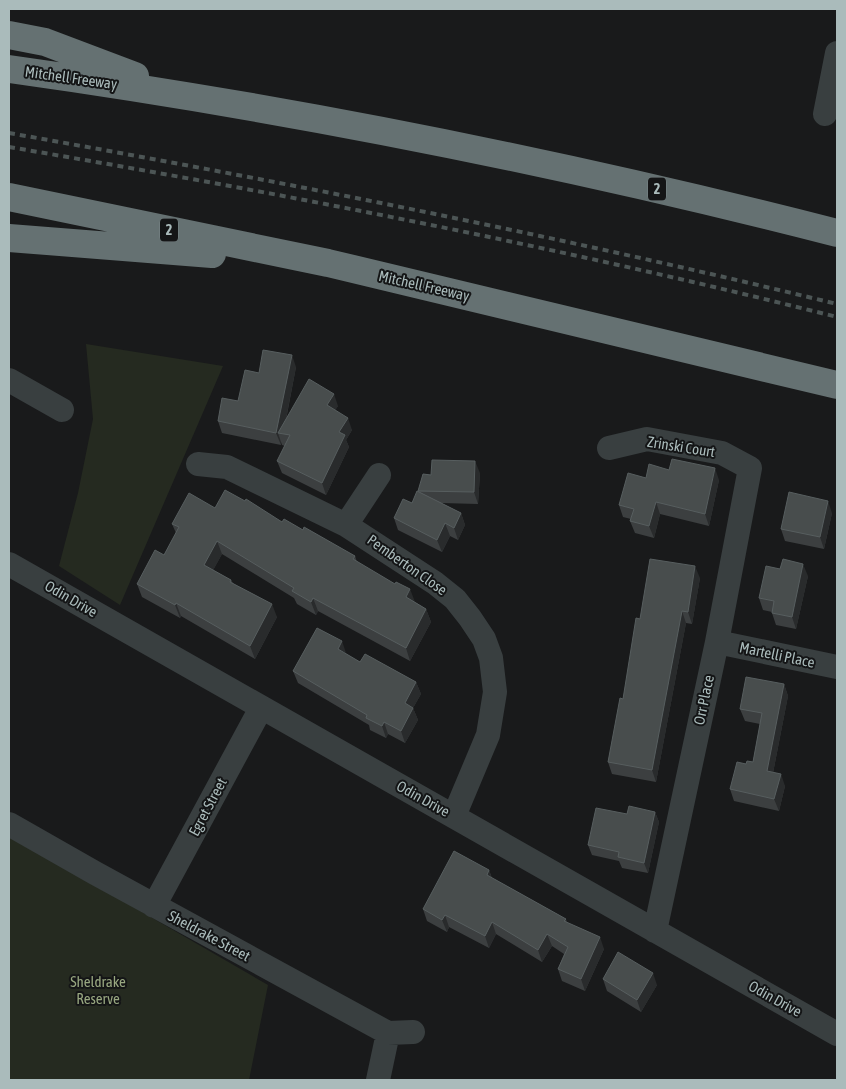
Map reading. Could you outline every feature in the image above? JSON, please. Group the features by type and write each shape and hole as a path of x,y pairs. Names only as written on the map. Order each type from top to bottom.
{"highway":[{"path":"9,35 45,42 190,96"},
{"name":"Mitchell Freeway","path":"9,69 190,96 476,148 741,208 837,233"},
{"name":"Mitchell Freeway","path":"9,197 328,263 837,385"},
{"path":"9,238 328,263"}],"street":[{"path":"825,114 836,61"},
{"path":"9,380 62,410"},
{"name":"Zrinski Court","path":"609,448 647,439 722,453 750,468"},
{"name":"Pemberton Close","path":"198,464 227,467 346,525 435,583 455,599 484,639 494,675 496,692 493,716 482,752 454,816"},
{"name":"Orr Place","path":"655,931 717,642 750,468"},
{"path":"346,525 379,475"},
{"name":"Odin Drive","path":"9,564 837,1034"},
{"name":"Martelli Place","path":"717,642 837,667"},
{"name":"Egret Street","path":"154,906 261,708"},
{"name":"Sheldrake Street","path":"9,824 154,906 388,1033"},
{"path":"378,1080 388,1033 413,1032"}],"green space":[{"path":"86,344 223,366 120,605 59,566 78,493 93,419"},
{"name":"Sheldrake Reserve","path":"9,835 268,985 249,1080 9,1080"}],"building":[{"path":"263,350 292,355 276,433 218,421 222,398 238,401 245,370 259,373"},
{"path":"309,379 334,394 327,405 348,418 339,432 345,435 322,483 277,461 290,435 278,433"},
{"path":"672,459 715,468 705,514 656,502 649,526 630,521 634,509 619,505 628,473 646,478 649,464 669,470"},
{"path":"432,460 475,461 474,492 418,491 423,474 431,475"},
{"path":"225,490 245,501 246,499 282,522 284,519 303,530 304,527 355,556 353,559 395,584 396,582 410,589 406,597 426,609 406,648 313,598 311,602 292,591 294,588 217,541 204,565 231,580 230,582 272,604 250,646 176,603 175,605 137,584 155,550 164,555 179,527 172,524 189,493 215,508"},
{"path":"417,491 461,513 454,528 445,523 437,540 394,518 403,499 412,503"},
{"path":"789,492 828,501 820,537 781,529"},
{"path":"650,559 695,566 688,612 682,611 652,770 608,762 620,698 623,699 636,618 640,619"},
{"path":"783,559 803,564 792,617 772,613 774,601 759,598 766,566 780,569"},
{"path":"317,628 342,641 338,649 360,662 365,654 416,682 405,703 413,708 401,731 384,722 382,726 366,718 367,715 293,671"},
{"path":"746,677 784,684 767,771 781,774 774,799 730,789 737,762 746,764 747,761 753,762 762,713 740,709"},
{"path":"629,806 655,812 644,863 618,857 619,852 588,845 596,808 627,814"},
{"path":"454,851 489,870 487,875 566,919 564,921 600,937 581,979 558,969 568,947 547,934 538,950 492,922 485,936 445,915 442,920 423,909"},
{"path":"618,952 653,973 637,1000 603,979"}],"railway":[{"path":"9,133 217,171 528,233 837,304"},
{"path":"9,147 321,203 528,245 837,317"}]}
